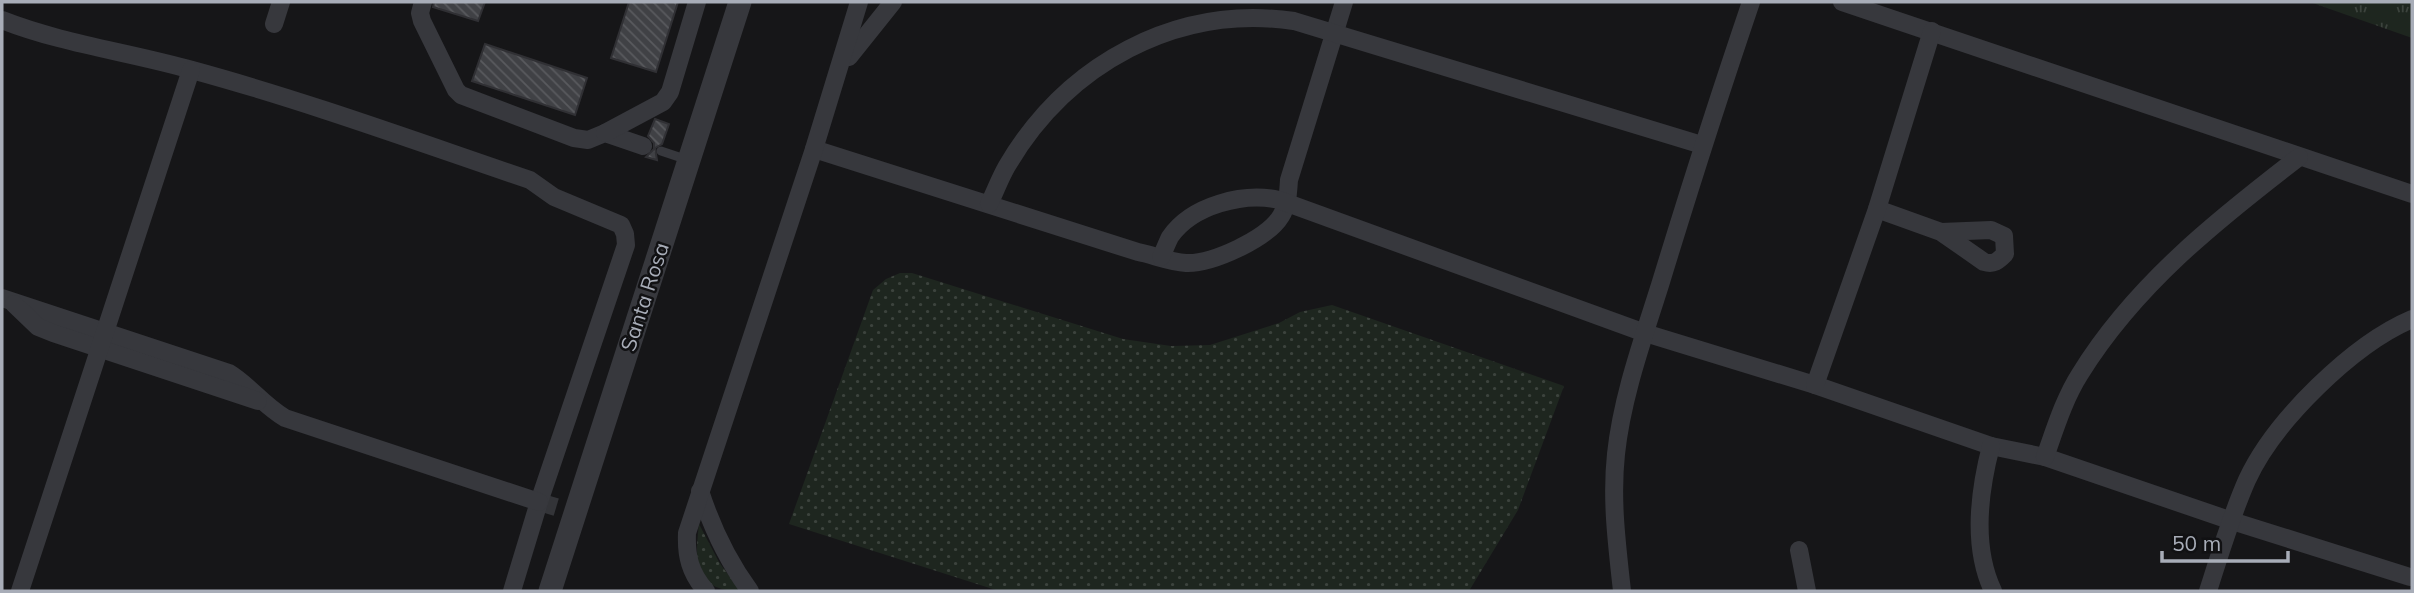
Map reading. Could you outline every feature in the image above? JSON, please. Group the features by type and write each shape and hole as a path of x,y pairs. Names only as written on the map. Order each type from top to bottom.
{"street":[{"path":"274,24 281,2"},
{"path":"423,2 420,13 422,21 461,95 574,138 587,139 605,133 663,102 670,92 697,2"},
{"name":"Santa Rosa","path":"550,591 570,513 690,160 740,2"},
{"path":"706,591 693,575 686,556 687,533 839,72 859,2"},
{"path":"839,72 858,43 893,2"},
{"path":"814,149 1161,257 1186,263 1230,251 1268,231 1280,218 1288,203 1289,180 1344,2"},
{"path":"1622,591 1613,516 1616,452 1645,333 1702,145 1751,2"},
{"path":"1842,2 2412,194"},
{"path":"989,204 1006,167 1029,132 1059,99 1090,71 1122,51 1164,34 1227,19 1266,17 1294,21 1702,145"},
{"path":"2,20 33,31 191,70 333,113 530,180 554,197 621,225 626,245 539,502 512,591"},
{"path":"1815,385 1877,209 1931,31"},
{"path":"20,591 191,70"},
{"path":"605,133 643,146"},
{"path":"2045,457 2065,403 2080,374 2146,289 2186,247 2299,157"},
{"path":"1161,257 1171,237 1182,225 1206,209 1231,200 1263,197 1288,203 1645,333 1815,385 1991,446 2045,457 2409,581"},
{"path":"1877,209 1941,232"},
{"path":"7,299 38,327 101,340 261,402 285,418 539,502"},
{"path":"2208,591 2248,479 2268,445 2297,409 2338,367 2368,344 2412,319"},
{"path":"1991,446 1983,475 1979,529 1987,579 1993,591"},
{"path":"700,491 712,528 750,591"},
{"path":"1799,550 1807,591"}],"lane":[{"path":"661,151 690,160"}],"green space":[{"path":"2310,2 2412,2 2412,38"},
{"path":"900,273 912,273 1123,339 1171,346 1210,345 1279,323 1300,312 1332,305 1564,386 1518,510 1469,591 999,591 789,524 873,290 886,279"},
{"path":"699,524 719,562 740,591 725,590 713,585 700,571 697,549"}],"building":[{"path":"434,2 485,2 478,21 433,7"},
{"path":"629,2 678,2 656,72 611,58"},
{"path":"485,44 587,78 575,115 472,81"},
{"path":"655,119 669,124 662,144 655,148 657,160 646,157 654,149 654,143 648,136"}],"tunnel":[{"path":"539,502 559,508"}]}
